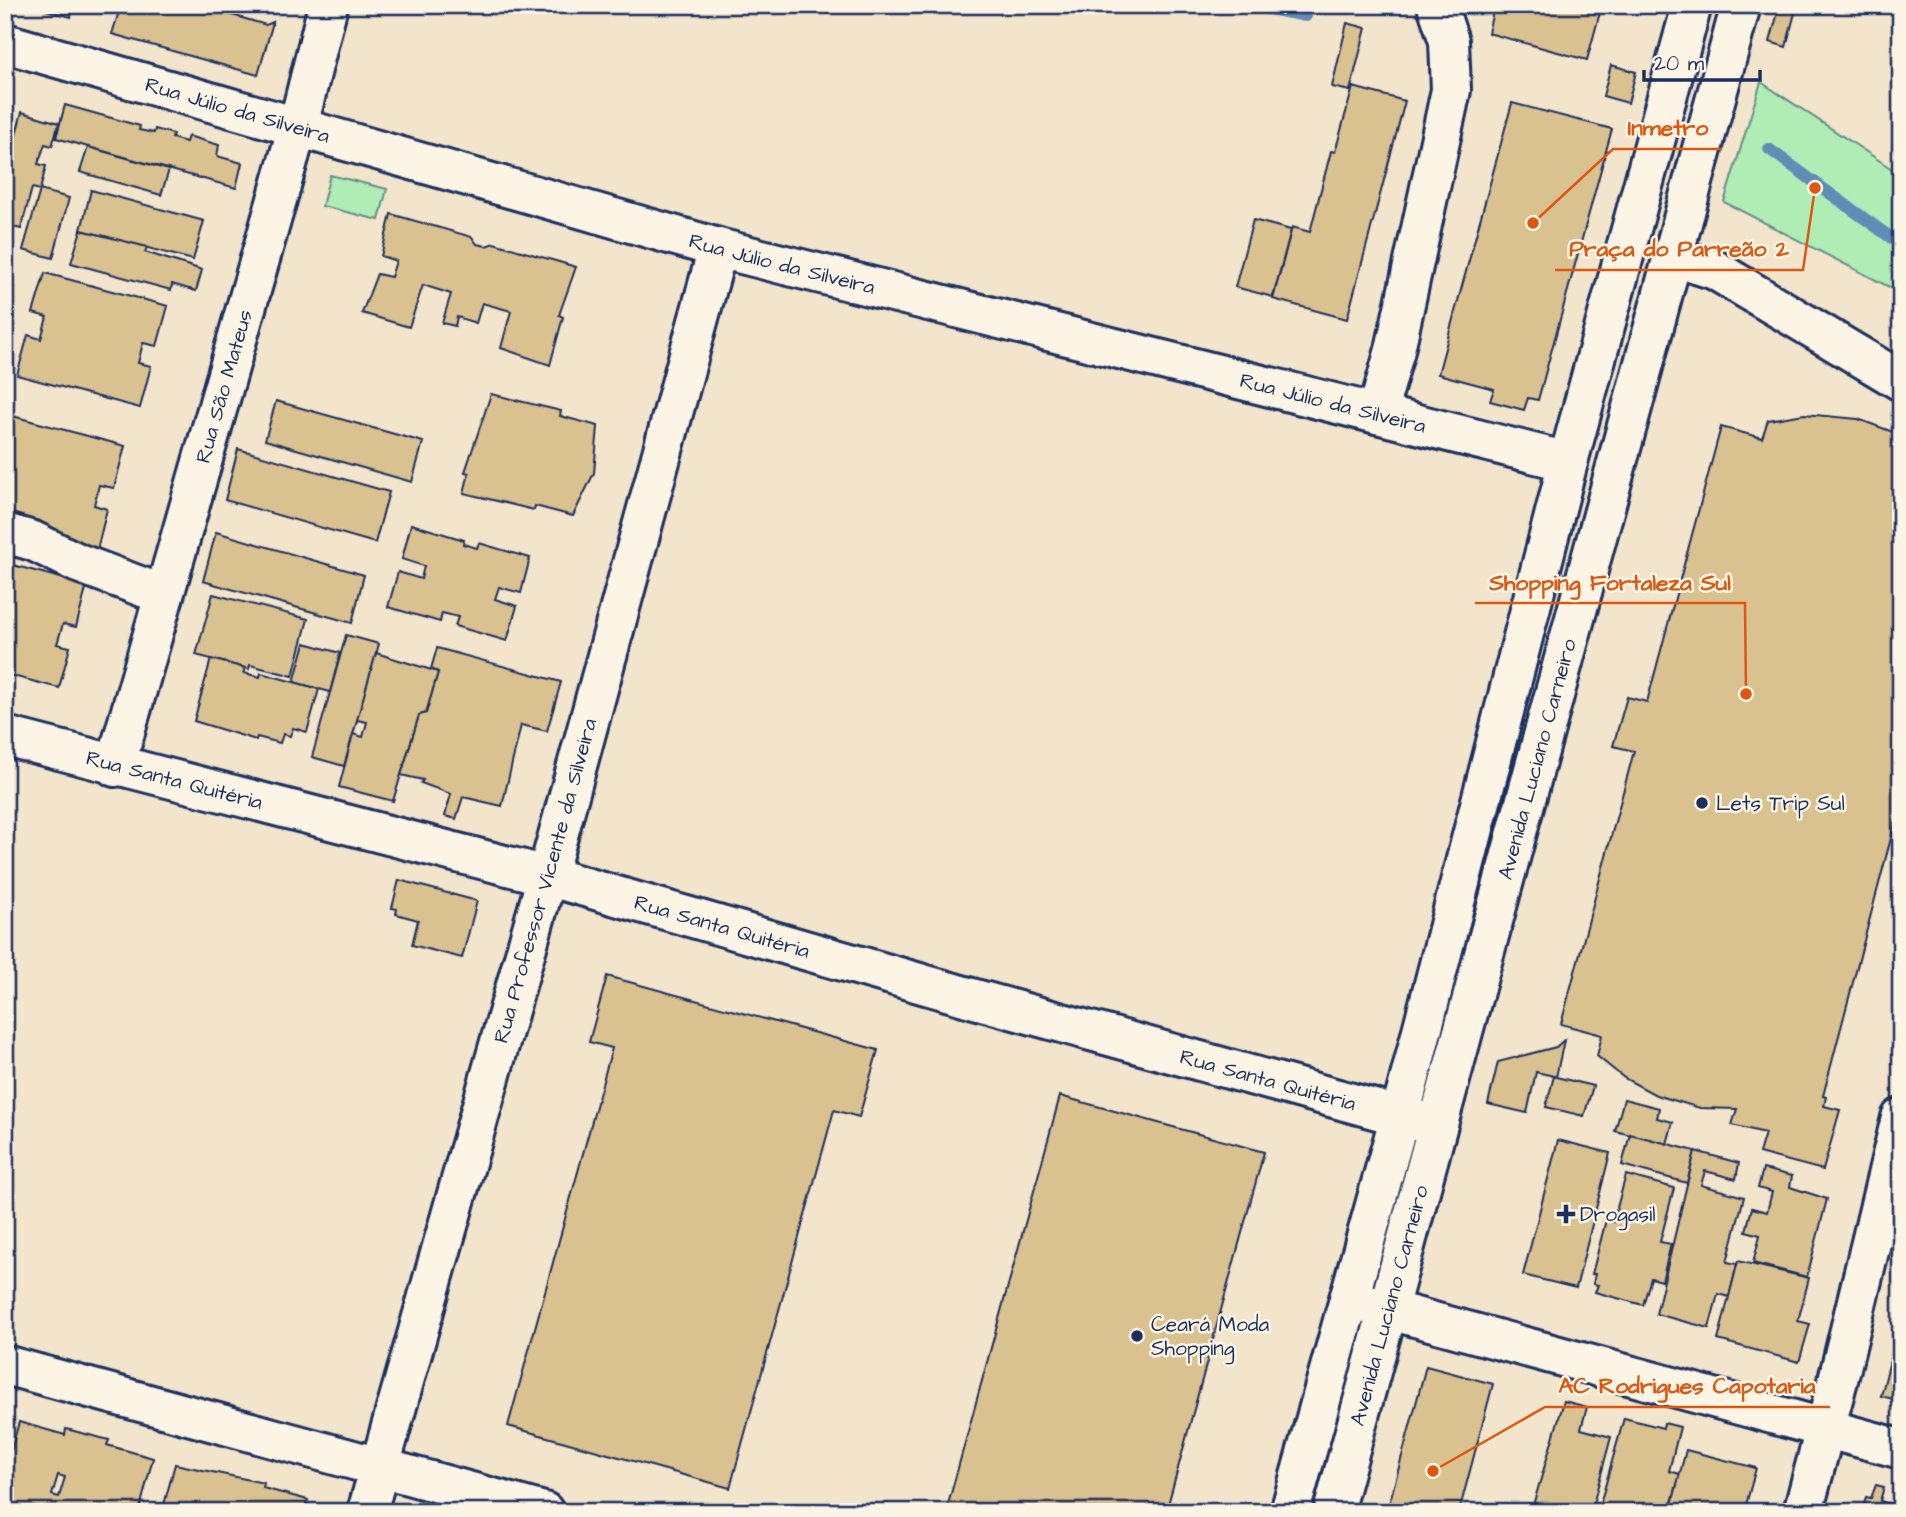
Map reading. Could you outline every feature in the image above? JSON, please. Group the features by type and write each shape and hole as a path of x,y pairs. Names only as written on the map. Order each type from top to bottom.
{"street":[{"name":"Rua São Mateus","path":"115,767 298,126 328,5"},
{"path":"1377,414 1395,350 1451,90 1449,41 1437,5"},
{"name":"Avenida Luciano Carneiro","path":"1290,1512 1399,1116 1568,462 1692,5"},
{"name":"Avenida Luciano Carneiro","path":"1333,1512 1675,257 1741,5"},
{"name":"Rua Júlio da Silveira","path":"5,43 718,248 1568,462"},
{"name":"Rua Professor Vicente da Silveira","path":"368,1512 547,876 718,248"},
{"path":"1675,257 1715,270 1901,381"},
{"path":"5,533 33,541 78,563 164,595"},
{"name":"Rua Santa Quitéria","path":"5,736 115,767 547,876 975,999 1437,1126"},
{"path":"1803,1512 1901,1118"},
{"path":"1349,1298 1901,1450"},
{"path":"5,1365 380,1465 544,1512"}],"green space":[{"path":"1761,82 1901,175 1901,293 1724,202"},
{"path":"330,175 387,189 379,220 322,206"}],"building":[{"path":"47,5 74,5 71,17 46,10"},
{"path":"121,5 198,5 266,25 273,22 258,75 112,34"},
{"path":"198,5 235,5 232,15"},
{"path":"1316,5 1352,5 1349,13"},
{"path":"1502,5 1602,5 1587,60 1488,33 1494,7 1501,9"},
{"path":"1780,5 1797,5 1786,47 1770,42"},
{"path":"1347,23 1366,28 1350,91 1332,87"},
{"path":"1611,65 1636,72 1628,103 1603,96"},
{"path":"5,87 12,88 5,111"},
{"path":"1353,87 1405,101 1347,319 1273,299 1292,227 1310,232 1331,151 1335,152"},
{"path":"1512,103 1612,129 1538,400 1528,398 1524,410 1490,401 1494,389 1438,374"},
{"path":"65,105 140,126 139,130 154,133 155,129 173,134 172,138 186,142 188,136 219,145 217,156 242,163 236,188 56,138"},
{"path":"22,112 59,123 52,146 45,144 38,164 46,166 40,190 32,188 21,229 5,225 5,176"},
{"path":"5,138 15,141 6,175 5,175"},
{"path":"88,147 169,170 161,195 80,172"},
{"path":"40,190 69,198 53,258 23,250"},
{"path":"91,190 204,221 193,260 81,230"},
{"path":"391,214 472,237 477,244 486,246 494,243 576,267 559,315 563,317 550,365 501,348 511,311 482,303 476,323 457,317 455,326 442,323 451,294 423,285 409,327 362,313 377,274 391,277 396,261 381,256"},
{"path":"1253,220 1291,230 1273,297 1235,287"},
{"path":"81,230 147,247 145,252 202,270 196,291 172,284 171,290 71,263"},
{"path":"45,273 168,306 157,346 143,343 138,363 151,366 140,408 17,375 28,335 41,339 47,317 33,313"},
{"path":"491,394 561,411 560,416 598,426 594,473 573,516 535,506 534,510 464,493 469,473 465,472"},
{"path":"276,401 423,442 412,482 265,440"},
{"path":"5,414 125,446 114,488 99,485 94,505 107,509 97,550 5,526"},
{"path":"1804,414 1858,419 1901,435 1901,824 1895,823 1823,1096 1826,1097 1824,1106 1840,1110 1823,1170 1759,1153 1765,1133 1732,1125 1737,1109 1700,1108 1656,1095 1624,1078 1597,1056 1602,1035 1561,1024 1634,751 1613,746 1627,697 1647,702 1721,427 1762,438 1768,420"},
{"path":"238,449 389,492 375,543 225,500"},
{"path":"411,524 464,540 463,544 477,548 479,543 530,558 521,593 499,587 495,599 517,606 507,641 455,626 458,617 442,613 440,622 388,607 398,572 421,579 424,566 402,559"},
{"path":"216,532 364,575 352,623 203,581"},
{"path":"5,563 87,585 76,627 63,624 57,644 70,647 59,688 5,674"},
{"path":"213,594 308,619 293,676 250,665 249,669 196,655"},
{"path":"346,635 379,644 344,766 312,757"},
{"path":"305,643 340,653 330,692 294,682"},
{"path":"437,648 561,682 547,731 521,725 502,806 463,797 456,819 445,816 451,794 421,783 423,780 401,775 419,715 426,713 438,672 431,669"},
{"path":"376,653 438,672 426,713 419,715 393,801 339,787 353,734 363,737 367,722 357,720"},
{"path":"211,659 245,668 244,673 260,677 261,673 319,689 307,732 293,728 290,736 283,734 280,743 257,737 256,740 194,721"},
{"path":"399,880 477,901 462,958 412,945 418,920 396,914 397,909 392,908"},
{"path":"607,976 878,1050 859,1117 834,1110 730,1488 508,1426 612,1048 589,1042"},
{"path":"1564,1040 1556,1077 1593,1086 1584,1116 1546,1107 1554,1076 1536,1072 1527,1113 1488,1104 1498,1062 1556,1047"},
{"name":"Ceará Moda Shopping","path":"1060,1096 1264,1152 1166,1512 946,1512"},
{"path":"1624,1099 1659,1108 1657,1118 1673,1122 1667,1144 1615,1131"},
{"path":"1630,1134 1695,1151 1687,1183 1622,1165"},
{"name":"Drogasil","path":"1558,1140 1610,1153 1576,1288 1523,1275"},
{"path":"1695,1151 1739,1163 1736,1179 1705,1171 1701,1185 1744,1197 1727,1262 1737,1264 1729,1297 1718,1294 1709,1328 1656,1314"},
{"path":"1763,1169 1792,1176 1790,1187 1827,1199 1807,1277 1753,1263 1760,1235 1746,1231 1752,1208 1767,1212 1772,1192 1758,1188"},
{"path":"1626,1175 1674,1188 1660,1242 1671,1244 1662,1281 1651,1278 1643,1305 1595,1292 1598,1285 1593,1284 1595,1274 1592,1274 1606,1220 1613,1222"},
{"path":"1738,1261 1809,1278 1798,1321 1810,1324 1799,1362 1718,1340"},
{"path":"1894,1345 1901,1347 1901,1401 1881,1396"},
{"path":"1426,1366 1493,1384 1459,1512 1387,1512"},
{"path":"1564,1401 1587,1407 1581,1429 1611,1437 1591,1512 1531,1512"},
{"path":"1624,1418 1663,1428 1664,1423 1680,1427 1669,1471 1680,1474 1671,1506 1661,1504 1659,1512 1598,1512"},
{"path":"19,1422 65,1435 66,1429 109,1440 107,1445 153,1458 139,1512 5,1512 5,1472","holes":["58,1475 65,1477 59,1497 52,1495"]},
{"path":"1686,1450 1756,1468 1744,1512 1670,1512"},
{"path":"175,1464 264,1483 263,1488 308,1500 305,1512 162,1512"},
{"path":"1876,1485 1884,1487 1880,1501 1901,1507 1901,1512 1862,1512 1866,1497 1871,1498"}],"waterway":[{"path":"1246,5 1306,16"},
{"path":"1769,149 1901,245"}],"place":[{"name":"Praça do Parreão 2","path":"1815,188"},
{"name":"Inmetro","path":"1533,223"},
{"name":"Shopping Fortaleza Sul","path":"1746,694"},
{"name":"Lets Trip Sul","path":"1702,803"},
{"name":"Drogasil","path":"1566,1214"},
{"name":"Ceará Moda Shopping","path":"1137,1336"},
{"name":"AC Rodrigues Capotaria","path":"1433,1471"}]}
